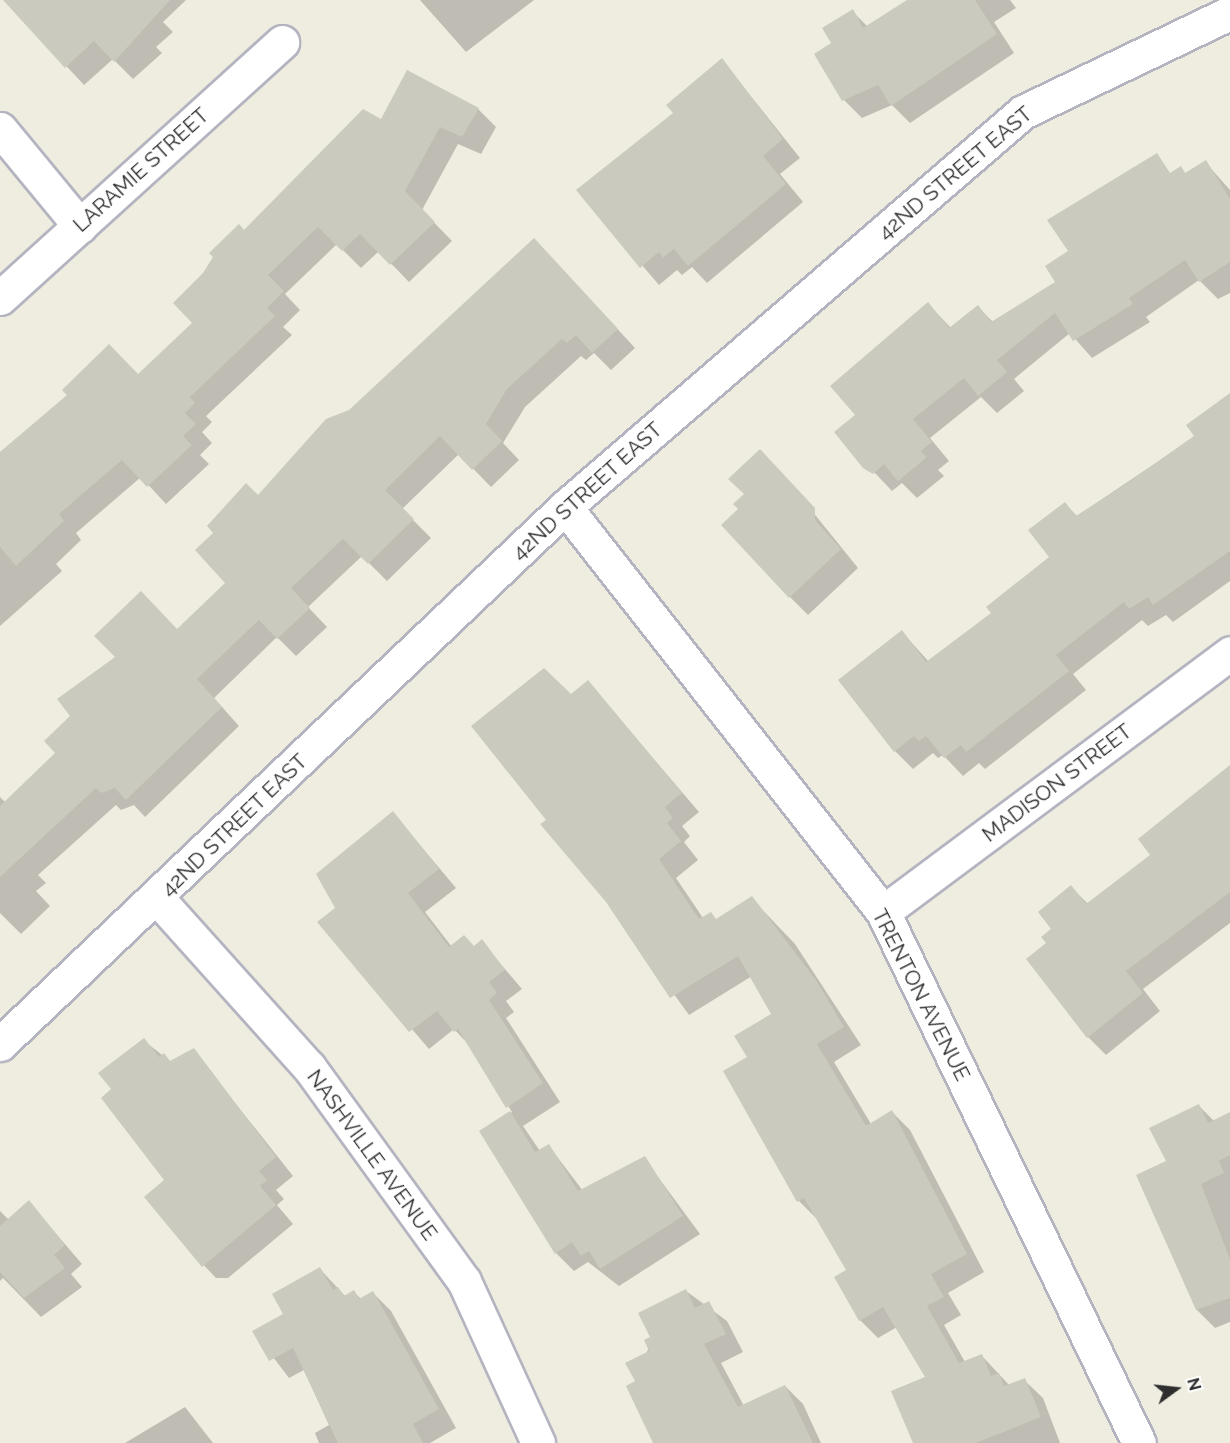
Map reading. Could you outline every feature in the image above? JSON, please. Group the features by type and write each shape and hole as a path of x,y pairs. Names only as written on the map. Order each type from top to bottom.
{"street":[{"name":"42ND STREET EAST","path":"0,1044 158,899 565,507 1023,111 1230,14"},
{"name":"LARAMIE STREET","path":"0,298 282,42"},
{"path":"0,129 80,226"},
{"name":"TRENTON AVENUE","path":"565,507 883,912 1139,1443"},
{"name":"MADISON STREET","path":"883,912 1230,653"},
{"name":"NASHVILLE AVENUE","path":"158,899 309,1068 464,1281 538,1443"}],"building":[{"path":"3,0 170,0 114,62 94,41 65,68"},
{"path":"907,0 975,0 997,34 891,106 878,85 842,101 814,54 831,43 822,28 853,9 863,28"},
{"path":"722,58 783,139 763,156 786,184 688,266 674,249 663,258 659,252 640,268 576,190 673,113 666,105"},
{"path":"407,70 479,108 462,137 440,127 405,191 435,222 390,265 360,234 342,251 318,227 268,275 284,291 267,308 275,316 190,397 195,403 185,413 196,424 183,436 192,445 147,487 122,460 59,514 64,521 16,566 0,547 0,452 67,395 62,390 109,344 138,374 192,323 173,303 203,273 213,257 209,253 239,224 244,230 363,109 381,119"},
{"path":"1157,153 1170,173 1181,166 1185,173 1206,160 1230,199 1230,262 1199,282 1185,260 1129,298 1133,304 1073,341 1055,313 997,360 1007,372 978,396 964,378 913,419 932,442 921,451 927,457 898,481 884,464 873,474 863,468 834,432 855,415 830,386 928,302 949,328 978,305 991,322 1055,282 1045,266 1068,251 1047,220"},
{"path":"534,238 618,329 592,353 576,335 567,343 562,339 507,389 486,424 502,441 472,470 440,436 385,490 414,519 368,564 343,539 291,588 310,608 277,639 259,620 197,679 222,707 126,800 115,788 101,793 96,788 0,877 0,806 55,753 44,741 70,716 57,699 115,657 94,636 141,591 177,629 225,583 195,550 213,533 207,526 246,483 258,495 326,419 349,410"},
{"path":"1230,393 1230,551 1153,605 1148,597 1129,609 1124,602 1056,655 1069,671 966,752 961,745 944,758 926,736 919,741 914,736 894,752 838,680 902,630 926,662 991,613 986,607 1049,557 1028,530 1065,502 1076,516 1126,484 1194,436 1186,425"},
{"path":"760,449 815,508 815,520 841,549 789,598 721,525 738,509 733,504 744,494 728,479"},
{"path":"544,668 571,694 588,680 682,793 665,807 673,818 667,823 681,841 659,859 699,919 711,912 716,919 752,896 816,980 844,1027 817,1044 866,1126 892,1110 967,1254 931,1274 944,1297 927,1306 959,1363 982,1354 991,1376 999,1373 1004,1386 1025,1378 1041,1417 976,1443 913,1443 891,1391 925,1377 883,1307 859,1321 834,1277 846,1270 804,1198 797,1202 723,1071 747,1057 734,1036 771,1014 738,956 670,998 606,902 540,824 546,820 471,726"},
{"path":"1230,765 1230,892 1126,971 1143,993 1087,1038 1026,959 1046,943 1041,937 1051,929 1038,912 1071,885 1086,904 1150,855 1138,839"},
{"path":"393,811 439,869 408,893 449,947 464,935 474,946 482,939 505,970 489,982 497,993 489,1000 543,1083 506,1108 458,1029 454,1032 437,1011 409,1032 317,922 335,908 316,874"},
{"path":"144,1038 159,1057 164,1053 170,1061 194,1048 276,1157 259,1171 267,1180 260,1186 276,1205 202,1267 144,1197 164,1180 101,1098 111,1089 98,1073"},
{"path":"1199,1104 1208,1123 1230,1112 1230,1155 1219,1161 1224,1173 1201,1184 1230,1259 1230,1298 1196,1310 1136,1175 1166,1161 1149,1128"},
{"path":"510,1111 535,1152 549,1144 578,1191 645,1156 683,1216 600,1269 589,1251 581,1256 572,1242 555,1254 479,1131"},
{"path":"29,1200 65,1245 54,1255 65,1268 24,1298 0,1272 0,1226"},
{"path":"320,1267 333,1290 338,1287 344,1296 354,1290 359,1299 373,1291 439,1409 413,1424 423,1443 338,1443 293,1348 269,1361 252,1331 283,1314 272,1294"},
{"path":"686,1289 695,1308 709,1301 726,1334 704,1344 738,1407 785,1385 813,1443 653,1443 626,1386 635,1381 625,1363 649,1351 644,1340 650,1337 638,1313"}]}
